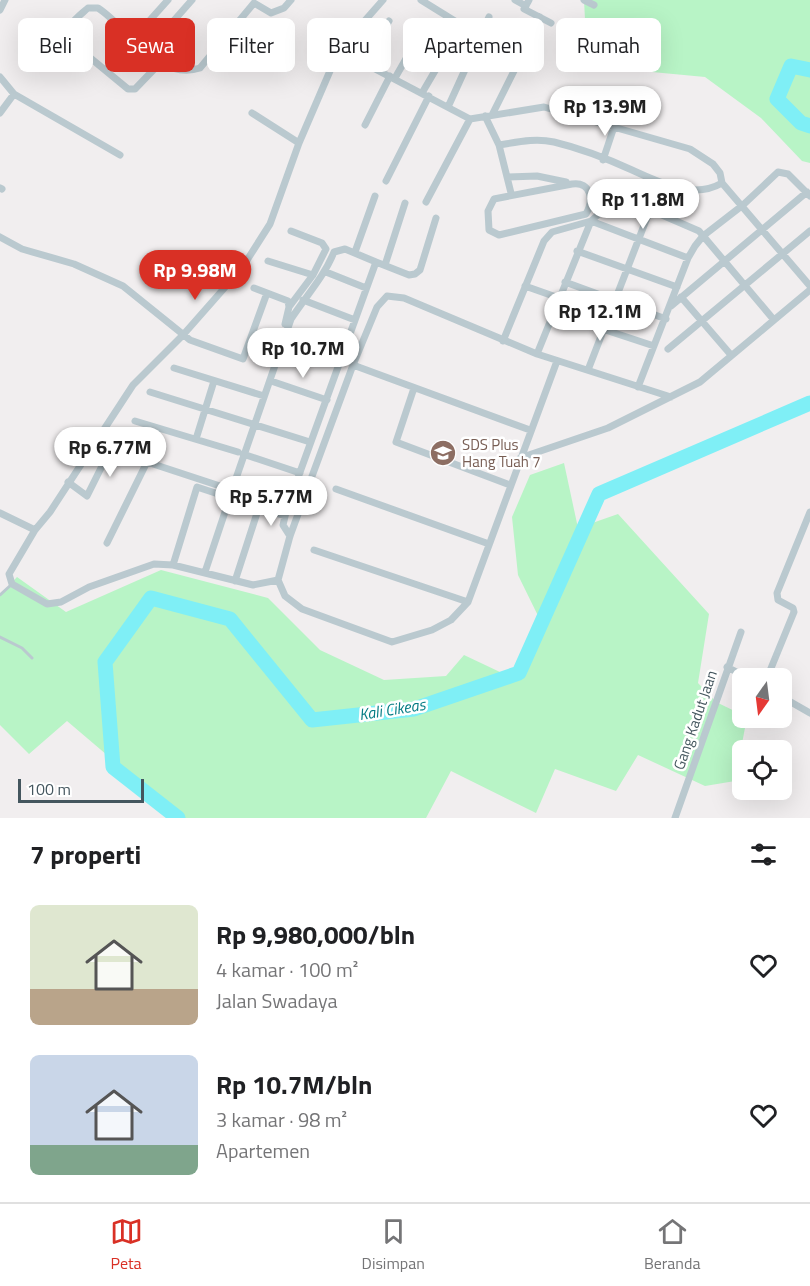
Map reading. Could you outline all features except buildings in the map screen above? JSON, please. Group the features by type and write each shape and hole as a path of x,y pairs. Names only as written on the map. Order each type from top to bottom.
{"street":[{"path":"152,18 168,0"},
{"path":"176,18 192,0"},
{"path":"195,70 200,68 253,1 271,13 284,8 291,0"},
{"path":"367,18 383,0"},
{"path":"422,0 450,18"},
{"path":"515,0 528,3 524,9 551,22"},
{"path":"584,0 594,5"},
{"path":"105,70 71,42 68,34 69,26 88,8 95,7 108,18"},
{"path":"448,107 489,17"},
{"path":"365,125 403,60"},
{"path":"107,72 128,89 135,89 151,72"},
{"path":"278,580 253,585 173,565 154,564 116,576 53,604 39,601 12,584 11,570 133,385 183,335 242,268 270,224 300,142 330,72"},
{"path":"382,72 470,119 544,107 690,150 713,164 720,172 725,185 784,253 810,288 700,382 608,428 520,458"},
{"path":"386,181 436,72"},
{"path":"511,193 489,116 512,72"},
{"path":"0,77 14,94 120,155"},
{"path":"0,113 14,94"},
{"path":"252,113 300,142"},
{"path":"426,202 470,119"},
{"path":"603,160 614,127"},
{"path":"499,145 528,140 554,142 654,181 689,190 725,185"},
{"path":"638,387 688,258 703,236 743,205 778,172 788,174 808,194 762,228 669,308"},
{"path":"508,177 537,176 572,184"},
{"path":"583,184 588,188 590,195 586,214 494,235 487,226 488,207 494,199 511,193 583,184"},
{"path":"355,252 375,196"},
{"path":"537,354 591,221 617,198 692,227 703,236 774,320"},
{"path":"385,265 405,203"},
{"path":"588,370 650,210"},
{"path":"232,489 241,453 271,381 291,319 303,300 326,273 334,252 345,249 409,275 416,274 420,270 436,218"},
{"path":"503,341 547,236 552,232 591,221 637,241 688,258"},
{"path":"284,338 289,307 313,275 326,247 322,243 291,231"},
{"path":"668,349 810,231"},
{"path":"0,237 22,249 74,264 123,286 190,340 245,358 267,292"},
{"path":"577,251 677,287"},
{"path":"268,261 313,275"},
{"path":"290,536 283,525 286,512 376,262"},
{"path":"326,273 366,288"},
{"path":"565,282 666,319"},
{"path":"525,285 559,298"},
{"path":"254,288 285,298 289,307"},
{"path":"557,361 468,602 451,620 432,630 392,642 302,609 285,596 278,580 290,536 353,365 377,307 387,296 404,298 537,354 671,397"},
{"path":"681,297 731,355"},
{"path":"303,300 355,320"},
{"path":"554,313 654,346"},
{"path":"284,338 342,359"},
{"path":"353,365 530,430"},
{"path":"174,368 264,396"},
{"path":"196,439 214,381"},
{"path":"271,381 327,400"},
{"path":"414,388 396,442 510,485"},
{"path":"150,392 310,442"},
{"path":"135,421 300,473"},
{"path":"96,441 147,462 232,489 286,512"},
{"path":"68,482 87,496 111,448"},
{"path":"107,543 147,462"},
{"path":"173,565 196,487 259,507 286,512"},
{"path":"336,489 489,544"},
{"path":"205,572 230,497"},
{"path":"235,580 259,507"},
{"path":"771,668 794,612 793,608 778,600 777,592 810,512"},
{"path":"0,513 35,531"},
{"path":"314,550 468,602"},
{"name":"Gang Kadut Jaan","path":"675,818 741,632"},
{"path":"727,667 732,670"},
{"path":"792,703 810,713"}],"lane":[{"path":"0,594 12,584"},
{"path":"0,637 22,648 32,658"}],"green space":[{"path":"584,0 810,0 810,163 802,161 761,118 705,77 652,72 661,72 661,18 585,18"},
{"path":"564,463 578,528 618,514 709,614 698,683 716,702 732,710 732,728 745,728 743,740 732,740 732,782 705,786 638,755 616,791 555,769 536,813 451,771 426,818 181,818 67,721 29,754 0,725 0,595 17,577 66,612 161,570 268,598 320,650 384,680 446,676 464,655 517,680 544,628 518,575 512,517 530,475"}],"waterway":[{"name":"Kali Cikeas","path":"810,70 791,66 777,99 801,123 810,126"},
{"name":"Kali Cikeas","path":"178,818 113,767 105,662 151,598 230,619 312,720 414,709 519,673 599,494 810,403"}],"place":[{"name":"SDS Plus Hang Tuah 7","path":"443,453"}]}
